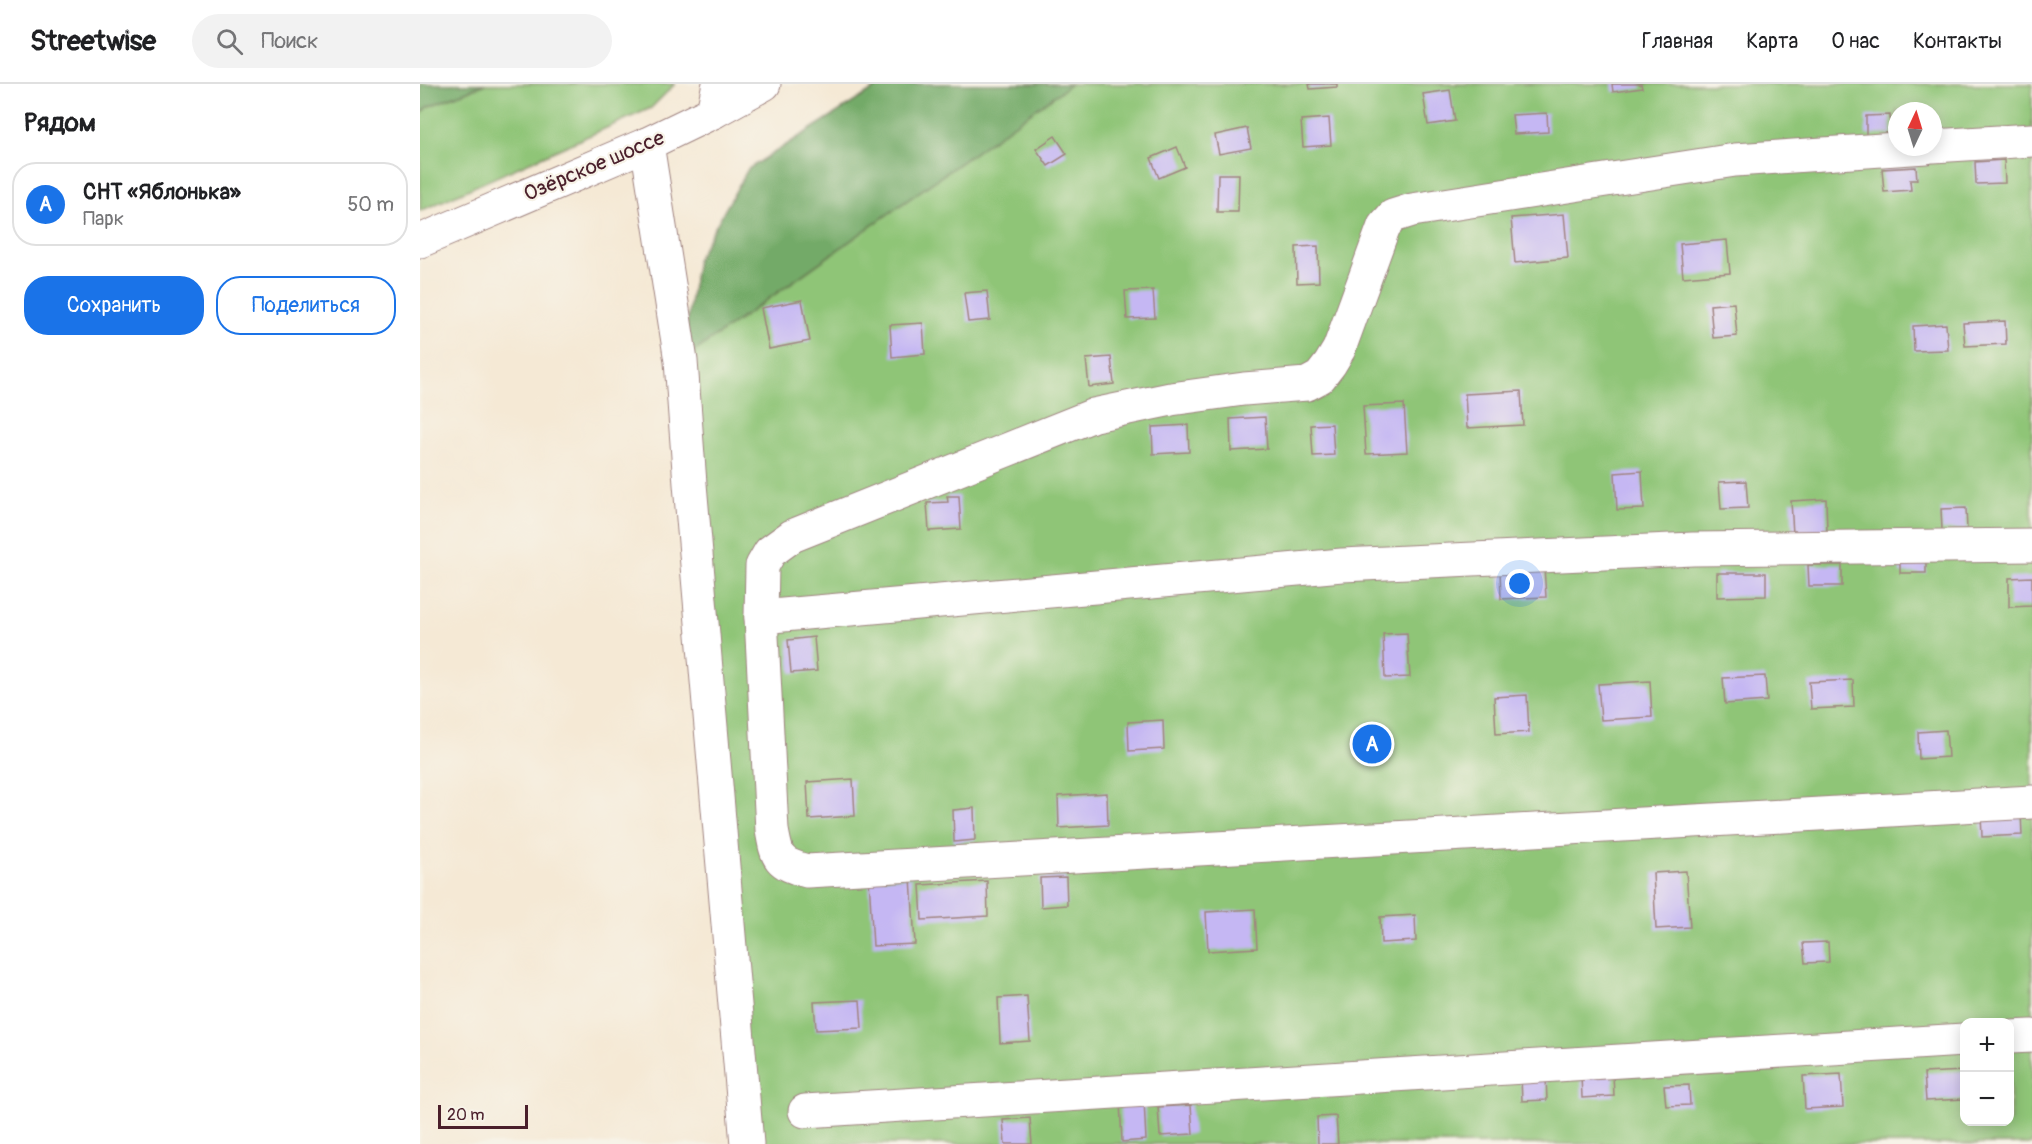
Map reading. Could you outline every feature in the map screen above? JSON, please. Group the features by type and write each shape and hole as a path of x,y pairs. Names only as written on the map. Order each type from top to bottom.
{"street":[{"name":"Озёрское шоссе","path":"420,241 647,144 716,98 764,84"},
{"path":"1942,146 2032,140"},
{"path":"647,144 681,361 747,1144"},
{"path":"1888,150 1735,160 1412,210 1393,216 1384,226 1339,349 1320,377 1306,384 1244,388 1171,399 1094,415 792,536 770,552 762,566 761,616 772,830 775,846 777,855 790,866 807,871 2032,802"},
{"path":"761,616 1342,565 1693,549 2032,545"},
{"path":"2014,1037 2032,1035"},
{"path":"805,1111 1960,1040"}],"green space":[{"path":"420,84 485,84 427,107 420,115"},
{"path":"485,84 675,84 651,108 420,211 420,115 427,107"},
{"path":"882,84 1071,84 681,361 697,259 748,169"},
{"path":"1071,84 2032,84 2032,1144 747,1144 681,361"}],"building":[{"path":"1309,84 1337,84 1337,87 1310,89"},
{"path":"1612,84 1641,84 1642,88 1613,92"},
{"path":"1450,90 1455,121 1428,125 1423,94"},
{"path":"1547,113 1548,132 1514,134 1512,115"},
{"path":"1888,115 1888,134 1866,135 1866,116"},
{"path":"1329,118 1331,145 1303,147 1301,120"},
{"path":"1247,128 1251,148 1219,154 1215,135"},
{"path":"1055,136 1067,154 1048,166 1036,149"},
{"path":"1177,147 1185,167 1159,178 1151,158"},
{"path":"2004,160 2005,183 1976,184 1975,162"},
{"path":"1916,167 1917,180 1910,180 1911,190 1884,192 1882,169"},
{"path":"1218,174 1239,174 1238,212 1217,212"},
{"path":"1564,214 1568,258 1515,263 1511,218"},
{"path":"1727,240 1730,273 1683,277 1680,244"},
{"path":"1318,246 1319,282 1297,283 1296,247"},
{"path":"1153,290 1155,318 1127,319 1125,291"},
{"path":"987,291 990,320 968,322 964,293"},
{"path":"802,300 810,341 769,349 761,308"},
{"path":"1734,303 1737,336 1713,338 1710,305"},
{"path":"2005,321 2006,344 1965,346 1963,323"},
{"path":"923,323 925,354 892,357 890,325"},
{"path":"1946,324 1948,350 1914,351 1913,326"},
{"path":"1111,357 1114,384 1089,387 1086,359"},
{"path":"1521,391 1523,425 1467,428 1465,394"},
{"path":"1404,404 1407,452 1366,454 1363,406"},
{"path":"1265,417 1267,449 1231,451 1230,419"},
{"path":"1332,424 1334,455 1313,456 1311,425"},
{"path":"1188,425 1189,452 1153,454 1152,427"},
{"path":"1642,471 1644,509 1617,510 1615,473"},
{"path":"1746,481 1748,508 1721,509 1719,482"},
{"path":"947,496 959,496 961,529 929,531 927,503 948,502"},
{"path":"1826,499 1827,531 1793,534 1791,501"},
{"path":"1966,508 1967,529 1942,530 1941,509"},
{"path":"1926,558 1926,573 1900,573 1900,559"},
{"path":"1808,565 1842,565 1842,586 1809,586"},
{"path":"1544,567 1546,597 1501,599 1500,569"},
{"path":"1717,573 1766,573 1766,596 1717,597"},
{"path":"2032,577 2032,606 2009,607 2009,578"},
{"path":"1407,633 1410,677 1385,678 1383,634"},
{"path":"814,637 817,671 791,673 788,640"},
{"path":"1765,676 1767,701 1725,704 1723,678"},
{"path":"1853,680 1854,707 1811,709 1809,682"},
{"path":"1650,681 1652,717 1601,720 1598,684"},
{"path":"1527,695 1529,732 1496,734 1494,697"},
{"path":"1163,720 1164,749 1129,751 1128,722"},
{"path":"1946,730 1948,757 1919,759 1918,732"},
{"path":"853,779 855,816 809,819 807,782"},
{"path":"1107,793 1108,825 1059,828 1058,796"},
{"path":"974,808 975,840 954,842 953,810"},
{"path":"2021,812 2022,835 1982,837 1981,815"},
{"path":"1686,871 1690,927 1656,929 1653,873"},
{"path":"911,877 915,944 873,946 869,879"},
{"path":"1066,877 1067,905 1041,907 1040,878"},
{"path":"987,881 988,916 922,920 920,885"},
{"path":"1255,909 1257,948 1208,951 1206,912"},
{"path":"1415,915 1416,941 1381,943 1380,917"},
{"path":"1828,942 1829,962 1805,963 1803,943"},
{"path":"1027,996 1030,1041 1000,1043 998,998"},
{"path":"860,1000 862,1028 816,1030 814,1002"},
{"path":"1960,1071 1960,1099 1926,1101 1924,1073"},
{"path":"1613,1073 1614,1096 1582,1098 1581,1075"},
{"path":"1841,1074 1843,1107 1805,1109 1803,1076"},
{"path":"1546,1077 1547,1100 1522,1101 1521,1079"},
{"path":"1689,1085 1690,1105 1666,1106 1664,1086"},
{"path":"1144,1100 1146,1140 1122,1142 1120,1102"},
{"path":"1191,1105 1193,1134 1160,1136 1158,1107"},
{"path":"1336,1116 1338,1144 1318,1144 1317,1117"},
{"path":"1030,1118 1032,1144 1005,1144 1003,1120"}],"place":[{"name":"СНТ «Яблонька»","path":"1372,744"}]}
